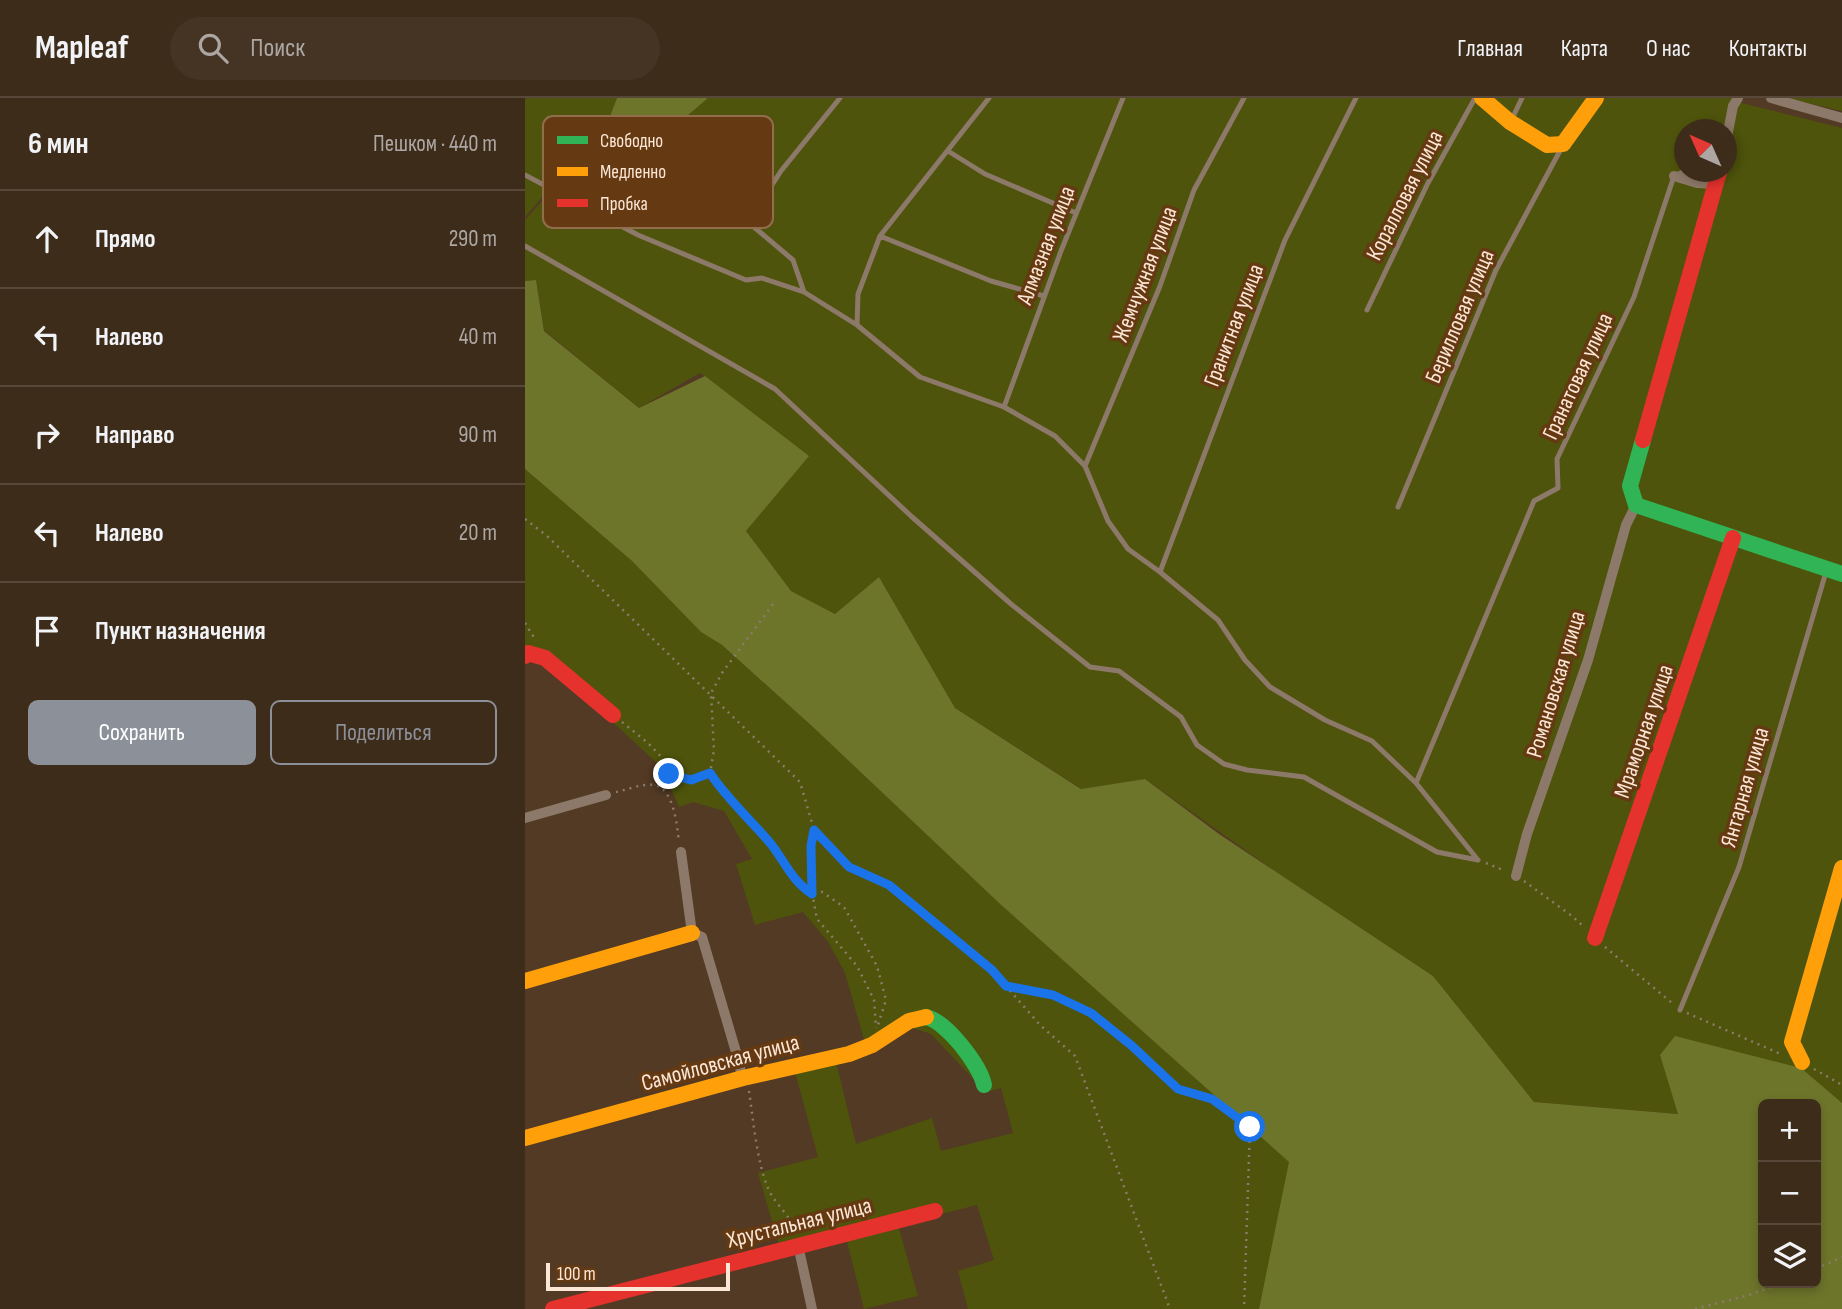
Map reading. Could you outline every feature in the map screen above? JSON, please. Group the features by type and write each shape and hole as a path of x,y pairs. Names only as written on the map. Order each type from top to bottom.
{"street":[{"path":"1482,98 1510,122 1548,145 1563,144 1596,98"},
{"path":"1730,119 1738,98"},
{"path":"1775,98 1842,118"},
{"path":"1716,182 1630,486 1636,505 1834,571"},
{"name":"Романовская улица","path":"1516,876 1527,834 1588,660 1626,525 1636,505"},
{"name":"Мраморная улица","path":"1595,938 1733,538"},
{"path":"525,656 528,653 545,658 613,715"},
{"path":"525,818 605,795"},
{"path":"681,852 692,933"},
{"path":"1802,1062 1791,1042 1842,868"},
{"path":"525,981 692,933 702,937 742,1079"},
{"name":"Самойловская улица","path":"525,1138 863,1049 885,1039 904,1023 920,1015 930,1016 938,1021 981,1071 984,1085"},
{"name":"Хрустальная улица","path":"553,1309 935,1211"},
{"path":"799,1245 812,1309"}],"lane":[{"path":"773,183 840,98"},
{"path":"857,325 858,294 880,236 989,98"},
{"name":"Алмазная улица","path":"1004,407 1044,296 1123,98"},
{"name":"Жемчужная улица","path":"1085,466 1160,286 1194,190 1244,98"},
{"name":"Гранитная улица","path":"1160,572 1285,240 1356,98"},
{"name":"Коралловая улица","path":"1367,310 1428,183 1475,98"},
{"path":"1510,122 1522,98"},
{"name":"Берилловая улица","path":"1398,507 1496,270 1563,144"},
{"path":"948,151 985,174 1076,213"},
{"path":"525,175 543,185"},
{"name":"Гранатовая улица","path":"1416,783 1534,501 1558,488 1556,459 1634,296 1676,182"},
{"path":"625,228 746,280 762,278 804,292 857,325 920,377 1004,407 1055,436 1085,466 1108,521 1128,549 1217,620 1245,660 1271,687 1325,720 1372,741 1416,783 1478,860"},
{"path":"754,228 793,260 804,292"},
{"path":"880,236 991,281 1044,296"},
{"path":"525,246 775,389 901,507 1011,604 1090,667 1119,671 1181,717 1197,745 1224,764 1247,770 1304,777 1437,852 1478,860"},
{"name":"Янтарная улица","path":"1680,1010 1739,867 1834,571"}],"path":[{"path":"525,519 547,536 711,693 800,782 814,830 811,846 812,894 817,919 857,967 874,1000 876,1032 886,1000 877,966 844,907 822,892 812,894 799,885 771,845 710,773 714,750 711,693 722,673 776,600"},
{"path":"613,715 648,743 671,767 669,774 655,785"},
{"path":"669,774 691,780 710,773"},
{"path":"605,795 645,785 655,785 664,790 674,810 681,852"},
{"path":"814,830 849,867 889,885 992,970 1041,1025 1075,1056 1170,1309"},
{"path":"1478,860 1516,876 1573,916 1680,1010 1802,1062 1842,1085"},
{"path":"1006,986 1053,995 1091,1013 1131,1045 1178,1089 1212,1099 1250,1127 1244,1309"},
{"path":"742,1079 749,1090 756,1139 768,1188 795,1227 799,1245"},
{"path":"1821,1267 1842,1257"},
{"path":"1695,1309 1769,1288"}],"green space":[{"path":"525,98 617,98 610,116 543,116 543,196 525,217"},
{"path":"617,98 708,98 687,116 610,116"},
{"path":"708,98 1733,98 1727,119 1674,119 1674,182 1737,182 1737,119 1733,119 1738,102 1842,128 1842,1106 1660,1055 1679,1114 1534,1102 1433,976 1272,869 1145,779 1082,789 955,708 879,577 835,614 791,591 746,531 808,456 700,373 639,408 544,330 536,280 525,281 525,220 543,200 543,228 773,228 773,116 686,116"},
{"path":"1786,98 1842,98 1842,111"},
{"path":"536,280 544,331 639,408 705,376 809,456 746,531 791,591 835,614 879,577 955,708 1081,789 1145,779 1219,834 1433,976 1534,1102 1678,1114 1660,1055 1675,1036 1801,1068 1842,1103 1842,1309 1259,1309 1289,1162 999,903 722,645 701,632 632,561 525,469 525,281"},
{"path":"525,469 632,561 701,632 722,645 999,903 1290,1162 1259,1309 968,1309 958,1271 994,1260 977,1205 898,1225 918,1296 864,1309 846,1238 779,1245 758,1173 818,1157 795,1072 836,1062 856,1144 932,1118 941,1151 1013,1133 1001,1088 986,1092 931,1034 907,1026 865,1043 845,973 828,942 803,912 755,925 736,864 752,859 724,811 693,802 679,807 661,767 617,726 525,651"}],"traffic: fast":[{"path":"1643,440 1630,486 1636,505 1842,574"},
{"path":"926,1017 943,1026 961,1045 976,1066 984,1085"}],"traffic: slow":[{"path":"1482,98 1510,122 1547,145 1563,144 1596,98"},
{"path":"1802,1062 1792,1042 1842,868"},
{"path":"525,981 692,933"},
{"path":"525,1138 743,1078 849,1054 872,1045 909,1021 926,1017"}],"traffic: jam":[{"path":"1643,440 1716,182"},
{"path":"1595,938 1733,538"},
{"path":"525,656 528,653 545,658 613,715"},
{"path":"553,1309 935,1211"}],"route":[{"path":"669,774 691,780 710,773 771,845 799,885 812,894 811,846 814,830 849,867 889,885 992,970 1006,986 1053,995 1091,1013 1131,1045 1178,1089 1212,1099 1250,1127"}]}
